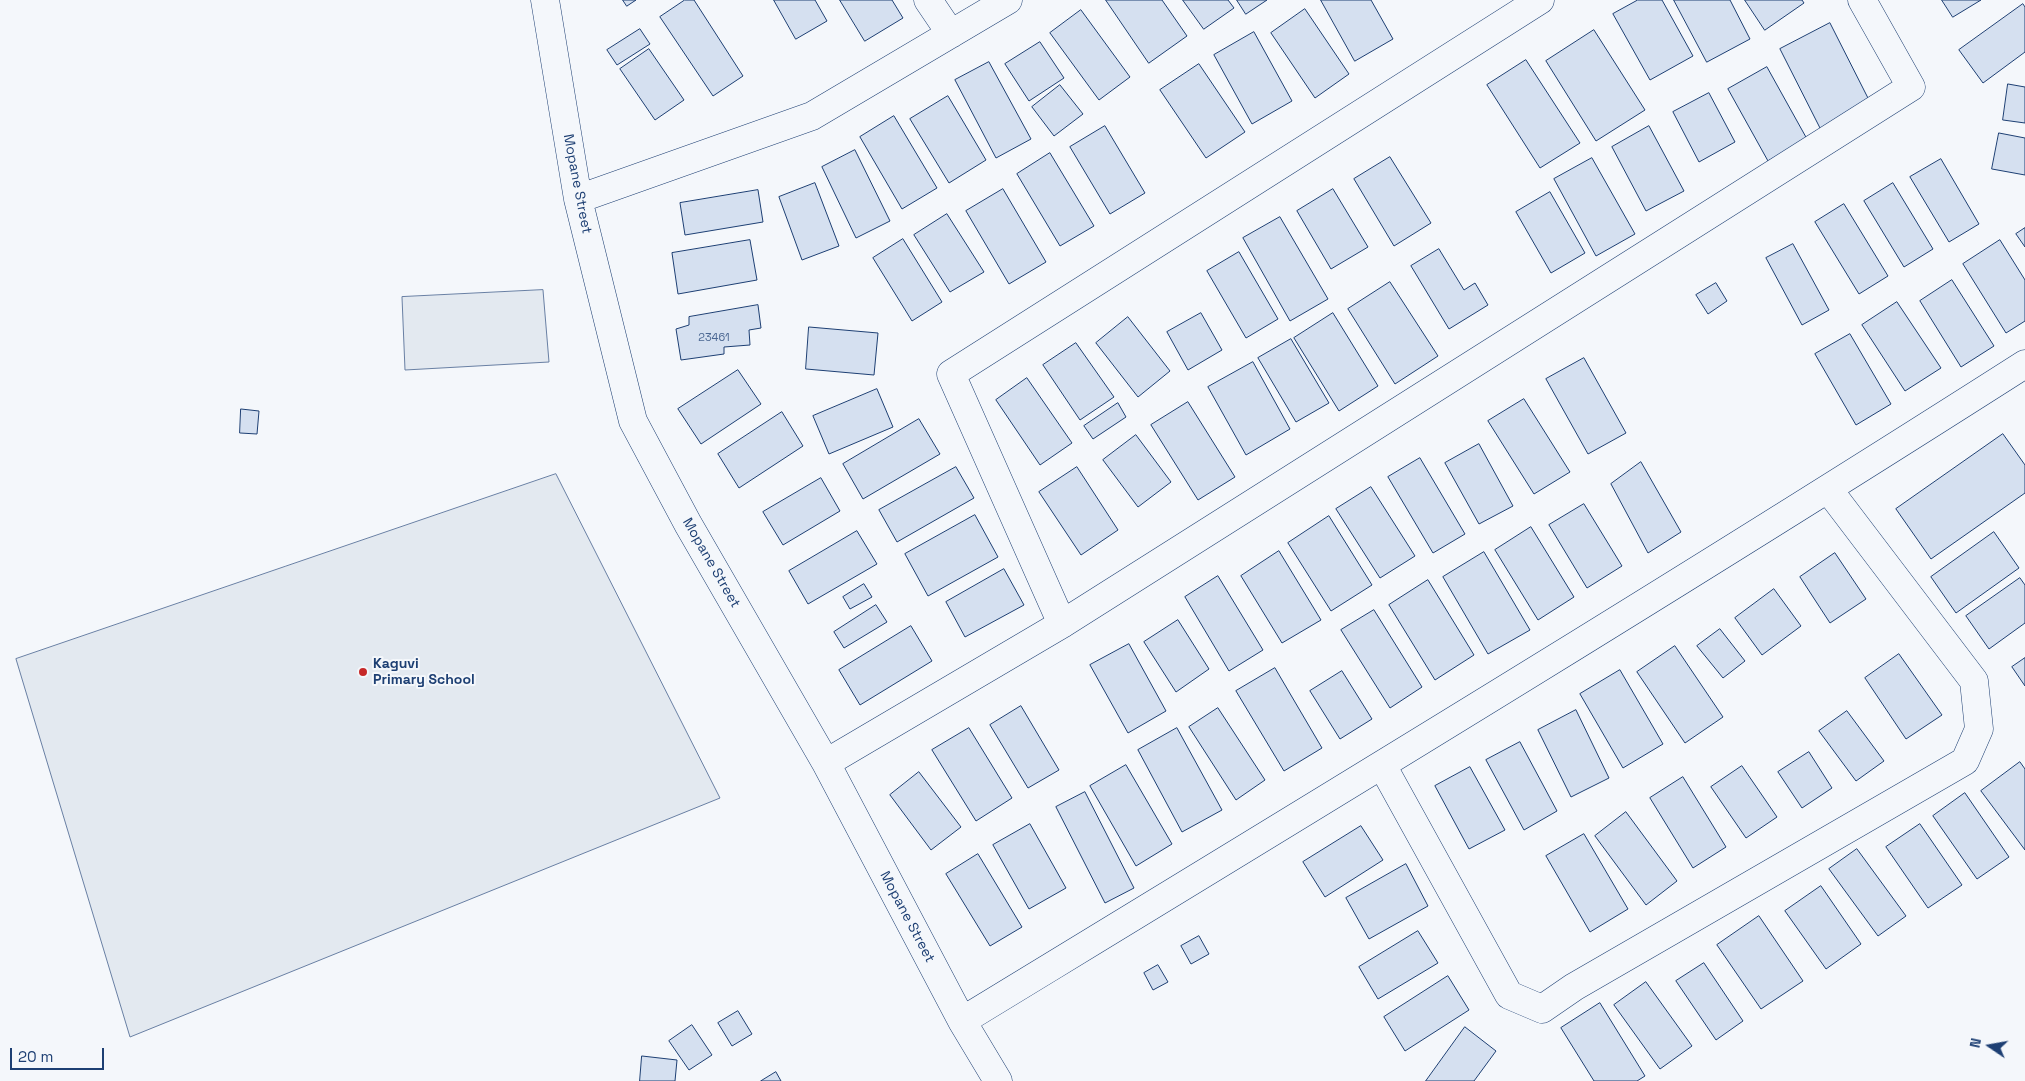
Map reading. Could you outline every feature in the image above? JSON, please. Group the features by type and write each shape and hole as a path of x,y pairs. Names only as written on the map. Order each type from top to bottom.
{"street":[{"name":"Mopane Street","path":"546,0 578,198 633,421 688,524 826,763 962,1021 998,1081"},
{"path":"928,0 951,34"},
{"path":"578,198 812,116 1008,0"},
{"path":"1062,624 951,374 1540,0"},
{"path":"826,763 1062,624 1911,87 1862,0"},
{"path":"962,1021 1382,765 1828,489 2025,364"},
{"path":"1382,765 1509,995 1542,1009 1574,987 1965,761 1979,729 1974,681 1828,489"}],"shaded area":[{"path":"543,290 549,362 405,370 402,297"},
{"path":"556,474 720,798 130,1037 16,659"}],"building":[{"path":"623,0 636,0 627,6"},
{"path":"685,0 694,0 743,76 713,96 660,17"},
{"path":"774,0 815,0 827,21 796,39"},
{"path":"840,0 892,0 903,18 865,41"},
{"path":"1106,0 1162,0 1187,36 1149,63"},
{"path":"1183,0 1228,0 1234,8 1204,29"},
{"path":"1237,0 1267,0 1246,14"},
{"path":"1321,0 1371,0 1393,39 1355,61"},
{"path":"1638,0 1662,0 1693,56 1650,80 1613,14"},
{"path":"1674,0 1730,0 1750,39 1707,62"},
{"path":"1745,0 1802,0 1804,3 1765,30"},
{"path":"1942,0 1981,0 1953,17"},
{"path":"2023,4 2025,7 2025,52 1983,83 1959,50"},
{"path":"1305,9 1349,74 1315,98 1271,33"},
{"path":"1081,10 1130,77 1099,100 1050,33"},
{"path":"1830,23 1871,104 1821,130 1780,49"},
{"path":"640,29 650,44 617,65 607,50"},
{"path":"1594,30 1645,110 1596,141 1546,61"},
{"path":"1254,32 1292,101 1252,124 1214,55"},
{"path":"1040,42 1064,78 1029,101 1005,64"},
{"path":"649,49 684,100 655,120 620,69"},
{"path":"1526,60 1580,143 1540,168 1487,85"},
{"path":"989,62 1031,139 996,158 955,80"},
{"path":"1199,64 1245,132 1206,158 1160,90"},
{"path":"1767,67 1807,139 1768,161 1728,89"},
{"path":"2008,84 2025,87 2025,123 2003,120"},
{"path":"1060,85 1083,114 1054,136 1032,107"},
{"path":"1709,93 1735,142 1699,162 1673,112"},
{"path":"948,96 986,160 949,183 910,119"},
{"path":"894,116 937,188 902,209 860,137"},
{"path":"1105,126 1145,193 1110,214 1070,147"},
{"path":"1649,126 1684,191 1646,211 1612,147"},
{"path":"1999,133 2025,138 2025,175 1992,169"},
{"path":"855,150 890,221 856,238 822,167"},
{"path":"1050,153 1094,226 1060,246 1017,174"},
{"path":"1390,157 1431,223 1394,246 1354,179"},
{"path":"1592,158 1635,234 1596,256 1554,179"},
{"path":"1941,159 1979,224 1949,242 1910,177"},
{"path":"815,183 839,246 802,260 779,197"},
{"path":"1893,183 1933,249 1904,267 1864,201"},
{"path":"1003,189 1046,262 1009,284 966,211"},
{"path":"1333,189 1368,247 1331,269 1297,211"},
{"path":"758,190 763,222 685,235 680,203"},
{"path":"1550,192 1585,253 1551,273 1516,212"},
{"path":"1844,204 1888,276 1859,294 1815,222"},
{"path":"947,214 984,272 950,292 914,235"},
{"path":"1280,217 1328,299 1290,321 1243,238"},
{"path":"2025,228 2025,247 2016,234"},
{"path":"903,239 942,302 912,321 873,258"},
{"path":"750,240 757,280 678,294 672,253"},
{"path":"2000,240 2025,280 2025,321 2006,333 1963,264"},
{"path":"1793,244 1829,310 1802,325 1766,258"},
{"path":"1439,249 1464,290 1475,283 1488,305 1449,329 1411,266"},
{"path":"1239,252 1278,319 1246,338 1207,271"},
{"path":"1952,280 1994,346 1961,367 1920,301"},
{"path":"1390,282 1438,356 1395,384 1348,309"},
{"path":"1716,283 1727,301 1708,314 1696,295"},
{"path":"1897,302 1941,368 1905,391 1862,325"},
{"path":"758,305 761,328 749,330 750,345 724,347 724,354 681,360 676,329 689,325 689,317"},
{"path":"1201,313 1222,350 1188,370 1167,332"},
{"path":"1333,313 1378,386 1339,411 1294,338"},
{"path":"1128,317 1170,371 1138,397 1096,343"},
{"path":"809,327 878,333 874,375 806,369"},
{"path":"1850,334 1891,404 1856,425 1815,354"},
{"path":"1291,339 1329,403 1296,422 1258,358"},
{"path":"1076,343 1114,397 1080,420 1043,365"},
{"path":"1584,358 1626,433 1588,454 1546,379"},
{"path":"1253,362 1290,429 1246,455 1208,387"},
{"path":"738,370 761,404 701,444 678,409"},
{"path":"1027,378 1072,443 1040,465 996,400"},
{"path":"877,389 893,427 829,454 813,416"},
{"path":"1524,399 1570,472 1534,494 1488,421"},
{"path":"1188,402 1235,477 1198,500 1151,425"},
{"path":"1118,403 1126,417 1093,439 1084,426"},
{"path":"241,409 259,411 257,434 240,433"},
{"path":"782,412 803,446 739,488 718,454"},
{"path":"919,419 940,454 863,499 843,464"},
{"path":"2003,434 2025,465 2025,493 1931,559 1896,509"},
{"path":"1136,435 1171,482 1138,507 1103,460"},
{"path":"1479,444 1513,506 1479,524 1445,463"},
{"path":"1420,458 1465,534 1433,553 1388,477"},
{"path":"1641,462 1681,532 1648,553 1611,484"},
{"path":"956,467 974,498 897,542 879,510"},
{"path":"1077,467 1118,530 1081,555 1039,492"},
{"path":"821,478 840,511 783,545 763,512"},
{"path":"1371,487 1415,556 1380,578 1336,509"},
{"path":"1584,504 1622,566 1587,588 1549,525"},
{"path":"975,515 998,557 928,596 905,554"},
{"path":"1329,516 1372,585 1331,611 1288,543"},
{"path":"1531,527 1574,597 1538,620 1495,550"},
{"path":"857,531 877,564 808,604 789,571"},
{"path":"1994,532 2019,568 1956,613 1931,577"},
{"path":"1279,551 1321,620 1282,643 1241,576"},
{"path":"1484,552 1530,630 1488,654 1443,577"},
{"path":"1835,553 1866,599 1830,623 1800,577"},
{"path":"1004,569 1024,605 965,637 946,602"},
{"path":"1218,576 1263,650 1229,671 1185,597"},
{"path":"2020,578 2025,585 2025,623 1989,649 1966,616"},
{"path":"1428,580 1474,655 1435,680 1389,605"},
{"path":"864,584 872,597 850,609 843,597"},
{"path":"1774,589 1801,626 1762,655 1735,618"},
{"path":"876,605 887,622 844,648 834,632"},
{"path":"1374,610 1422,687 1390,708 1341,630"},
{"path":"1178,620 1209,669 1176,692 1144,642"},
{"path":"911,626 932,661 860,705 839,670"},
{"path":"1720,629 1745,661 1723,678 1697,646"},
{"path":"1129,644 1166,711 1128,733 1090,665"},
{"path":"1675,646 1723,717 1685,743 1637,672"},
{"path":"1899,654 1942,715 1906,739 1865,678"},
{"path":"2025,658 2025,686 2012,667"},
{"path":"1275,668 1322,748 1284,771 1236,691"},
{"path":"1620,670 1663,744 1623,768 1580,694"},
{"path":"1342,671 1372,719 1340,739 1310,691"},
{"path":"1021,706 1059,770 1028,788 990,725"},
{"path":"1218,708 1265,780 1236,800 1189,727"},
{"path":"1576,710 1609,778 1571,797 1538,730"},
{"path":"1847,711 1884,761 1856,781 1819,731"},
{"path":"969,728 1012,798 976,821 932,750"},
{"path":"1177,728 1222,810 1182,832 1138,750"},
{"path":"1520,742 1557,811 1524,830 1486,760"},
{"path":"1809,752 1832,788 1802,808 1778,772"},
{"path":"2020,762 2025,769 2025,850 1981,791"},
{"path":"1126,765 1172,844 1136,866 1090,786"},
{"path":"1742,766 1777,817 1746,838 1711,787"},
{"path":"1470,767 1505,830 1469,849 1435,786"},
{"path":"919,772 961,827 931,850 890,795"},
{"path":"1683,777 1726,847 1693,868 1650,798"},
{"path":"1085,792 1134,888 1105,903 1056,807"},
{"path":"1965,793 2009,857 1977,879 1933,816"},
{"path":"1626,812 1677,881 1646,905 1595,836"},
{"path":"1030,824 1066,888 1029,909 993,845"},
{"path":"1920,824 1962,885 1928,908 1886,847"},
{"path":"1361,826 1383,860 1325,897 1303,862"},
{"path":"1584,834 1628,909 1590,932 1546,856"},
{"path":"1857,849 1906,916 1878,936 1829,869"},
{"path":"978,854 1022,927 990,946 946,874"},
{"path":"1406,864 1428,906 1369,939 1346,898"},
{"path":"1821,886 1861,944 1826,969 1785,911"},
{"path":"1759,916 1803,981 1761,1009 1717,945"},
{"path":"1418,931 1438,963 1378,999 1359,967"},
{"path":"1199,936 1209,954 1191,964 1181,946"},
{"path":"1704,963 1743,1021 1716,1040 1676,981"},
{"path":"1158,965 1168,982 1153,990 1144,973"},
{"path":"1448,976 1469,1010 1405,1051 1384,1017"},
{"path":"1646,982 1692,1046 1660,1069 1614,1005"},
{"path":"1600,1003 1645,1076 1637,1081 1594,1081 1561,1028"},
{"path":"738,1011 752,1034 732,1046 718,1023"},
{"path":"692,1025 712,1055 689,1070 669,1041"},
{"path":"1465,1027 1496,1051 1474,1081 1426,1081"},
{"path":"642,1056 677,1060 675,1081 640,1081"},
{"path":"776,1072 781,1081 761,1081"}],"place":[{"name":"Kaguvi Primary School","path":"363,672"}]}
